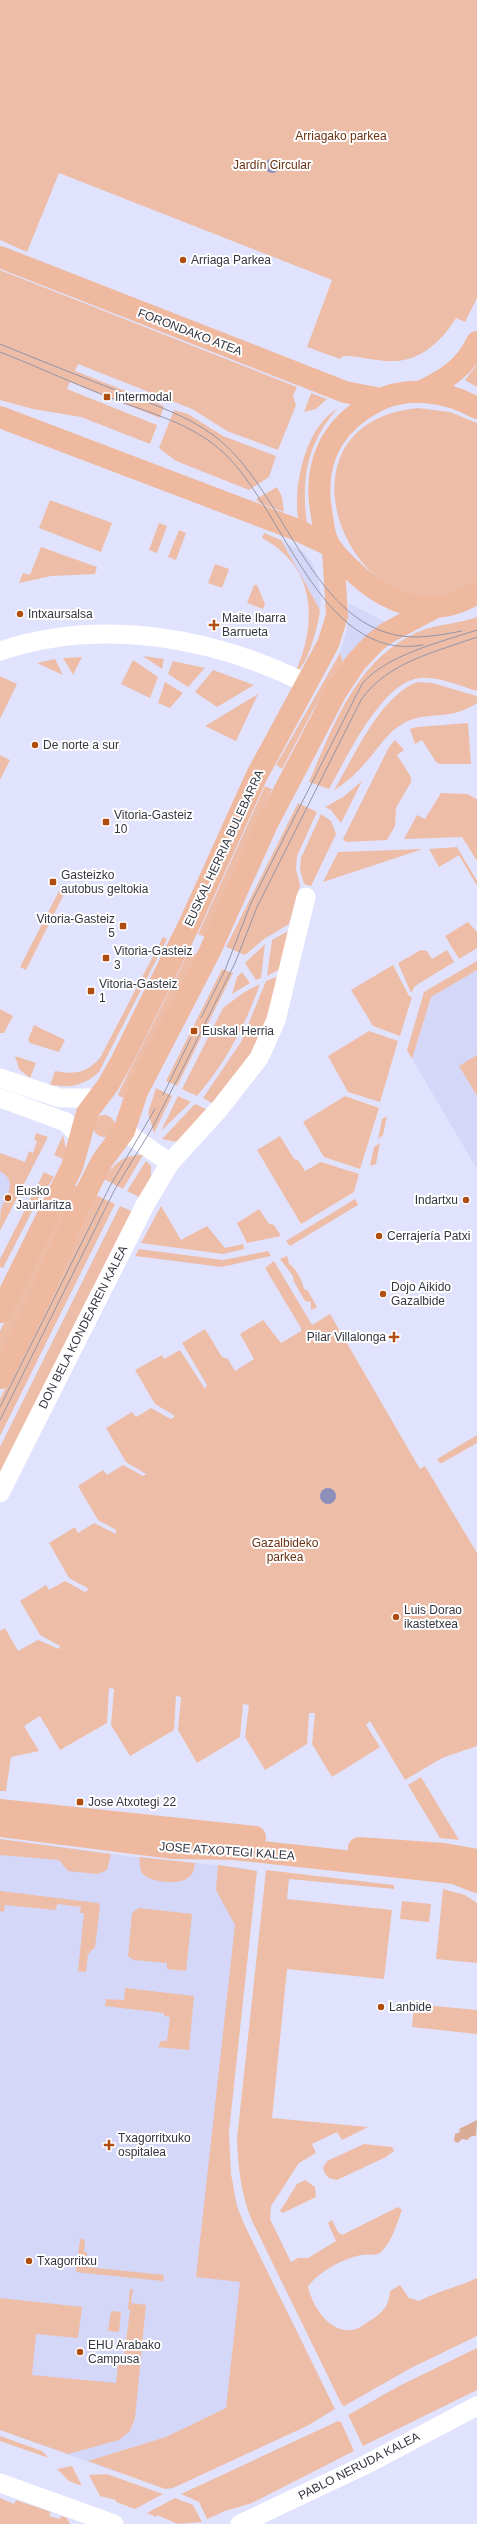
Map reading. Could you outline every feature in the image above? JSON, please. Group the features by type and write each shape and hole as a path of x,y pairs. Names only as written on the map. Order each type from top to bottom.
{"main road":[{"name":"FORONDAKO ATEA","path":"0,257 345,392 381,399"},
{"path":"381,399 420,392 446,379 460,368 477,342"},
{"path":"420,392 446,395 477,408"},
{"name":"EUSKAL HERRIA BULEBARRA","path":"0,1312 72,1167 78,1150 83,1121 108,1085 121,1062 189,925 257,775 322,658 334,627 337,610 331,547 320,509 319,481 326,453 341,428 360,410 381,399"},
{"path":"0,417 295,529 331,547 350,568 378,592 395,601 432,609"},
{"path":"0,1378 39,1299 80,1206 102,1162 124,1131 137,1092 210,951 274,811 336,692 356,662 375,642 387,633 432,609 452,605 477,593"},
{"path":"80,1137 112,1149"},
{"name":"JOSE ATXOTEGI KALEA","path":"0,1810 354,1848 444,1854 476,1859"},
{"name":"JOSE ATXOTEGI KALEA","path":"0,1826 173,1848 234,1849 448,1873 465,1876 477,1882"}],"street":[{"path":"0,651 25,644 76,636 108,634 153,636 228,653 278,670 307,684"},
{"name":"DON BELA KONDEAREN KALEA","path":"0,1493 145,1205 170,1163 228,1098 258,1058 276,1020 306,897"},
{"path":"0,1078 60,1098 98,1098"},
{"path":"0,1098 66,1122 80,1137"},
{"path":"124,1131 170,1163"},
{"name":"PABLO NERUDA KALEA","path":"240,2524 367,2464 477,2406"},
{"path":"0,2483 114,2524"}],"shaded area":[{"path":"269,159 275,159 279,163 279,169 275,173 269,173 265,169 265,163"},
{"path":"281,540 304,552 313,564 319,582 321,596 320,615 320,610"},
{"path":"349,603 385,622 343,662 340,653 347,630"},
{"path":"477,970 477,1169 412,1059 431,997"},
{"name":"Eusko Jaurlaritza","path":"0,1153 33,1165 0,1231"},
{"path":"328,1488 335,1493 336,1496 331,1503 328,1504 321,1499 320,1496 325,1489"},
{"name":"Txagorritxuko ospitalea","path":"0,1839 126,1856 246,1868 220,2179 307,2376 116,2472 0,2430"},
{"path":"477,2120 476,2136 472,2136 467,2140 462,2139 458,2143 454,2141 455,2134 460,2132 459,2129"}],"green space":[{"name":"Arriagako parkea","path":"0,0 477,0 477,298 465,322 456,318 442,337 423,353 400,361 385,361 347,356 343,356 340,359 307,347 332,280 59,173 27,252 0,240"},
{"path":"0,270 297,387 293,396 296,405 278,450 227,431 192,409 78,364 75,371 164,406 160,418 70,382 67,389 157,425 150,444 81,417 33,409 0,400"},
{"path":"477,364 477,387 465,380"},
{"path":"311,393 327,399 316,409 304,412"},
{"path":"418,408 450,412 477,423 477,582 434,597 395,589 364,564 342,529 334,490 342,452 369,423"},
{"path":"337,409 319,435 308,463 305,492 307,523 298,519 297,506 297,491 304,459 309,443 317,430 326,418"},
{"path":"174,410 188,414 223,436 276,456 269,477 249,490 176,461 159,448"},
{"path":"277,487 282,497 284,512 259,503 256,499"},
{"path":"50,500 112,523 101,552 39,528"},
{"path":"159,523 167,526 157,553 149,550"},
{"path":"179,530 186,533 176,560 168,557"},
{"path":"264,533 281,540 320,610 318,624 309,653 300,668 296,671 303,652 307,633 309,614 307,596 302,579 293,564 280,550 262,538"},
{"path":"41,547 97,567 95,574 51,576 19,583 23,573 30,575"},
{"path":"215,564 229,569 222,588 208,583"},
{"path":"254,585 257,585 265,604 263,609 247,603"},
{"path":"477,617 477,691 434,678 420,678 406,682 392,692 367,723 355,741 329,789 309,782 338,717 363,676 379,659 397,644 425,629"},
{"path":"340,653 343,662 312,712 282,769 276,765"},
{"path":"143,656 164,659 162,669"},
{"path":"82,657 73,675 63,658"},
{"path":"55,659 63,675 37,663"},
{"path":"133,660 158,677 150,698 121,684"},
{"path":"173,661 205,668 188,687 168,674"},
{"path":"213,670 254,685 217,707 195,692"},
{"path":"0,676 17,684 0,719"},
{"path":"165,682 183,693 170,708 158,703"},
{"path":"417,682 432,683 477,696 477,703 467,709 457,712 422,717 404,723 388,736 355,774 334,790 359,745 379,714 403,690"},
{"path":"258,694 236,741 205,726"},
{"path":"468,723 471,764 440,764 436,762 422,740 415,744 410,729 417,727"},
{"path":"395,740 404,750 397,755 411,777 411,782 396,808 395,826 387,840 346,842 343,839 389,747"},
{"path":"0,755 10,760 0,780"},
{"path":"362,781 341,823 331,810 325,807 343,797"},
{"path":"265,786 272,789 205,937 198,934"},
{"path":"441,793 467,794 477,799 477,861 462,837 404,839 417,815 425,819"},
{"path":"298,803 317,812 297,856 296,869 300,885 289,924 264,939 245,955 226,947"},
{"path":"321,814 331,821 336,834 311,886 304,884 300,870 301,858"},
{"path":"457,847 477,881 477,886 459,855 439,867 429,849"},
{"path":"423,849 323,882 338,852"},
{"path":"60,889 65,892 26,970 20,967"},
{"path":"468,922 477,932 477,948 459,959 445,936"},
{"path":"288,931 282,968 267,976 272,940"},
{"path":"163,937 167,939 99,1072 88,1080 76,1085 50,1085 55,1071 68,1073 79,1072 90,1067 100,1058"},
{"path":"265,944 261,978 256,980 245,963"},
{"path":"421,950 427,951 432,959 447,950 454,962 415,986 411,993 398,963"},
{"path":"189,951 196,954 123,1098 118,1094"},
{"path":"477,961 477,970 431,997 412,1059 407,1050 424,992"},
{"path":"393,965 409,996 412,997 400,1036 373,1026 351,990"},
{"path":"222,969 233,973 177,1086 166,1081"},
{"path":"242,972 250,983 232,994 237,977"},
{"path":"281,975 271,1011 249,1057 214,1104 203,1098 241,1042 266,981"},
{"path":"260,984 234,1043 217,1070 197,1096 182,1089 223,1008 243,993"},
{"path":"0,1009 13,1016 4,1033 0,1033"},
{"path":"34,1025 65,1040 59,1052 30,1043 28,1040"},
{"path":"369,1031 398,1041 380,1102 348,1092 328,1056"},
{"path":"477,1055 477,1096 459,1066"},
{"path":"15,1056 36,1063 30,1078 19,1069"},
{"path":"156,1088 172,1096 154,1133 148,1113"},
{"path":"178,1096 191,1102 161,1131"},
{"path":"345,1096 379,1108 360,1169 324,1157 303,1122"},
{"path":"195,1104 208,1110 177,1142 162,1139"},
{"path":"104,1115 112,1118 115,1126 112,1134 104,1137 96,1134 93,1126 96,1118"},
{"path":"387,1116 383,1135 378,1139 382,1119"},
{"name":"Eusko Jaurlaritza","path":"36,1133 48,1137 0,1231 1,1209 10,1188 10,1184 9,1179 0,1171 0,1153 25,1162 29,1151 33,1153 37,1141 34,1140"},
{"path":"63,1135 66,1149 63,1159 54,1155"},
{"path":"280,1136 294,1159 298,1160 305,1171 321,1162 359,1174 354,1192 301,1224 257,1150"},
{"path":"380,1143 376,1164 370,1166 374,1147"},
{"path":"143,1155 123,1189 104,1179 111,1169 120,1161 130,1156"},
{"path":"146,1161 151,1166 151,1177 141,1198 127,1191"},
{"path":"44,1172 54,1177 49,1185 44,1188 3,1268 0,1267 0,1259"},
{"path":"73,1185 79,1187 0,1358 0,1331"},
{"path":"96,1195 115,1204 0,1436 0,1399 56,1285"},
{"path":"355,1199 358,1205 290,1246 286,1241"},
{"path":"120,1206 134,1212 0,1480 0,1447"},
{"path":"161,1206 181,1240 207,1226 225,1248 243,1244 244,1249 223,1254 141,1243"},
{"path":"259,1209 269,1224 274,1225 281,1236 247,1243 237,1223"},
{"path":"139,1249 223,1260 268,1251 271,1256 222,1267 135,1256"},
{"path":"287,1256 289,1264 297,1272 304,1289 308,1291 317,1307 311,1310 311,1302 305,1301 294,1282 293,1276 280,1259"},
{"name":"Gazalbideko parkea","path":"274,1261 312,1325 330,1314 420,1469 425,1466 477,1553 477,1746 442,1758 405,1780 370,1721 366,1725 380,1747 332,1777 312,1744 315,1713 309,1713 307,1744 265,1770 245,1737 249,1705 243,1704 240,1737 197,1763 178,1730 181,1697 176,1696 174,1730 130,1756 111,1725 114,1689 109,1688 107,1723 60,1750 40,1716 24,1726 39,1751 11,1757 6,1791 0,1791 0,1631 5,1628 18,1651 38,1640 59,1649 60,1646 40,1635 20,1601 46,1585 49,1590 65,1581 85,1592 89,1589 69,1578 49,1543 75,1527 78,1533 94,1523 116,1534 116,1530 98,1520 78,1486 103,1470 107,1475 123,1465 143,1476 146,1474 126,1462 106,1428 132,1412 136,1417 151,1408 171,1419 175,1416 155,1404 135,1370 162,1355 164,1359 180,1350 205,1389 207,1385 182,1343 205,1329 222,1357 228,1359 235,1371 254,1359 240,1334 263,1320 281,1343 301,1331 301,1328 265,1268"},
{"path":"477,1435 477,1443 442,1463 440,1463 437,1459"},
{"path":"421,1777 459,1840 440,1838 408,1785"},
{"path":"0,1839 111,1854 107,1870 97,1874 68,1871 59,1860 0,1855"},
{"path":"139,1857 195,1863 193,1872 186,1879 176,1882 162,1882 149,1878 141,1872"},
{"path":"218,1865 257,1871 229,2132 231,2174 237,2206 245,2226 335,2409 307,2426 173,2488 165,2489 88,2461 166,2437 226,2408 240,2282 196,2277 235,1925 216,1890"},
{"path":"266,1870 394,1885 394,1889 289,1879 287,1899 392,1910 384,1979 287,1969 272,2118 368,2127 342,2140 337,2132 312,2144 316,2153 299,2163 271,2206 270,2219 291,2262 298,2258 308,2258 336,2241 328,2223 332,2220 338,2232 342,2235 398,2207 402,2210 396,2226 391,2238 381,2252 377,2254 361,2255 332,2266 313,2280 308,2286 313,2302 329,2323 344,2330 354,2330 359,2328 385,2308 390,2291 400,2285 409,2298 419,2301 433,2294 477,2278 477,2336 411,2368 344,2406 342,2405 252,2221 245,2201 241,2181 237,2139"},
{"path":"443,1889 465,1895 477,1903 477,1963 436,1959"},
{"path":"0,1891 98,1903 100,1906 95,1947 88,1954 86,1972 78,1971 84,1913 80,1913 81,1907 57,1904 56,1910 5,1905 4,1912 0,1911"},
{"path":"402,1901 431,1904 429,1922 400,1919"},
{"path":"139,1908 192,1914 186,1971 167,1969 167,1963 134,1960 128,1956 132,1913"},
{"path":"125,1988 194,1996 189,2050 158,2047 161,2041 167,2041 170,2017 164,2016 164,2013 105,2006 106,1999 124,2000"},
{"path":"414,2004 477,2010 477,2034 412,2027"},
{"path":"364,2144 392,2147 394,2151 386,2157 337,2180 331,2179 326,2175 323,2168 327,2161"},
{"path":"305,2180 315,2187 316,2197 283,2213 280,2211 297,2184"},
{"path":"80,2239 85,2240 84,2252 87,2252 86,2267 164,2275 163,2281 76,2272"},
{"path":"130,2289 133,2289 131,2303 146,2305 135,2418 130,2431 119,2440 68,2454 0,2430 0,2298 82,2307 78,2338 36,2334 32,2375 116,2383 118,2365 123,2365 130,2310 128,2309"},
{"path":"111,2311 121,2312 119,2332 108,2331"},
{"path":"477,2348 477,2390 363,2446 348,2415 399,2386"},
{"path":"338,2421 341,2422 354,2451 252,2503 225,2511 207,2519 199,2502 181,2494"},
{"path":"0,2436 42,2451 49,2458 0,2441"},
{"path":"72,2466 82,2486 69,2481 57,2469"},
{"path":"107,2474 163,2494 135,2509 116,2502 116,2500 100,2496 89,2475"},
{"path":"0,2498 14,2504 16,2500 51,2512 49,2516 60,2519 61,2516 67,2518 70,2524 0,2524"},
{"path":"175,2498 193,2505 202,2522 178,2524 157,2515 156,2517 147,2513"}],"tram line":[{"path":"0,344 170,411 203,428 213,435 238,459 261,488 302,555 324,586 349,612 379,630 414,637 432,636 462,631"},
{"path":"0,352 120,402 177,423 191,430 217,447 240,472 262,503 305,573 329,605 356,630 387,644 423,645"},
{"path":"201,1018 225,970 251,903 362,684 372,674 399,657 477,630"},
{"path":"0,1420 115,1189 151,1130 182,1070 235,963 257,907 361,700 384,676 398,667 413,660 477,637"},
{"path":"163,1095 191,1038"},
{"path":"0,1407 110,1186 155,1109"}],"place":[{"name":"Arriaga Parkea","path":"183,260"},
{"name":"Intermodal","path":"107,397"},
{"name":"Intxaursalsa","path":"20,614"},
{"name":"Maite Ibarra Barrueta","path":"214,625"},
{"name":"De norte a sur","path":"35,745"},
{"name":"Vitoria-Gasteiz 10","path":"106,822"},
{"name":"Gasteizko autobus geltokia","path":"53,882"},
{"name":"Vitoria-Gasteiz 5","path":"123,926"},
{"name":"Vitoria-Gasteiz 3","path":"106,958"},
{"name":"Vitoria-Gasteiz 1","path":"91,991"},
{"name":"Euskal Herria","path":"194,1031"},
{"name":"Eusko Jaurlaritza","path":"8,1198"},
{"name":"Indartxu","path":"466,1200"},
{"name":"Cerrajería Patxi","path":"379,1236"},
{"name":"Dojo Aikido Gazalbide","path":"383,1294"},
{"name":"Pilar Villalonga","path":"394,1337"},
{"name":"Luis Dorao ikastetxea","path":"396,1617"},
{"name":"Jose Atxotegi 22","path":"80,1802"},
{"name":"Lanbide","path":"381,2007"},
{"name":"Txagorritxuko ospitalea","path":"109,2145"},
{"name":"Txagorritxu","path":"29,2261"},
{"name":"EHU Arabako Campusa","path":"80,2352"}],"park label":[{"name":"Jardín Circular","path":"272,165"}]}
